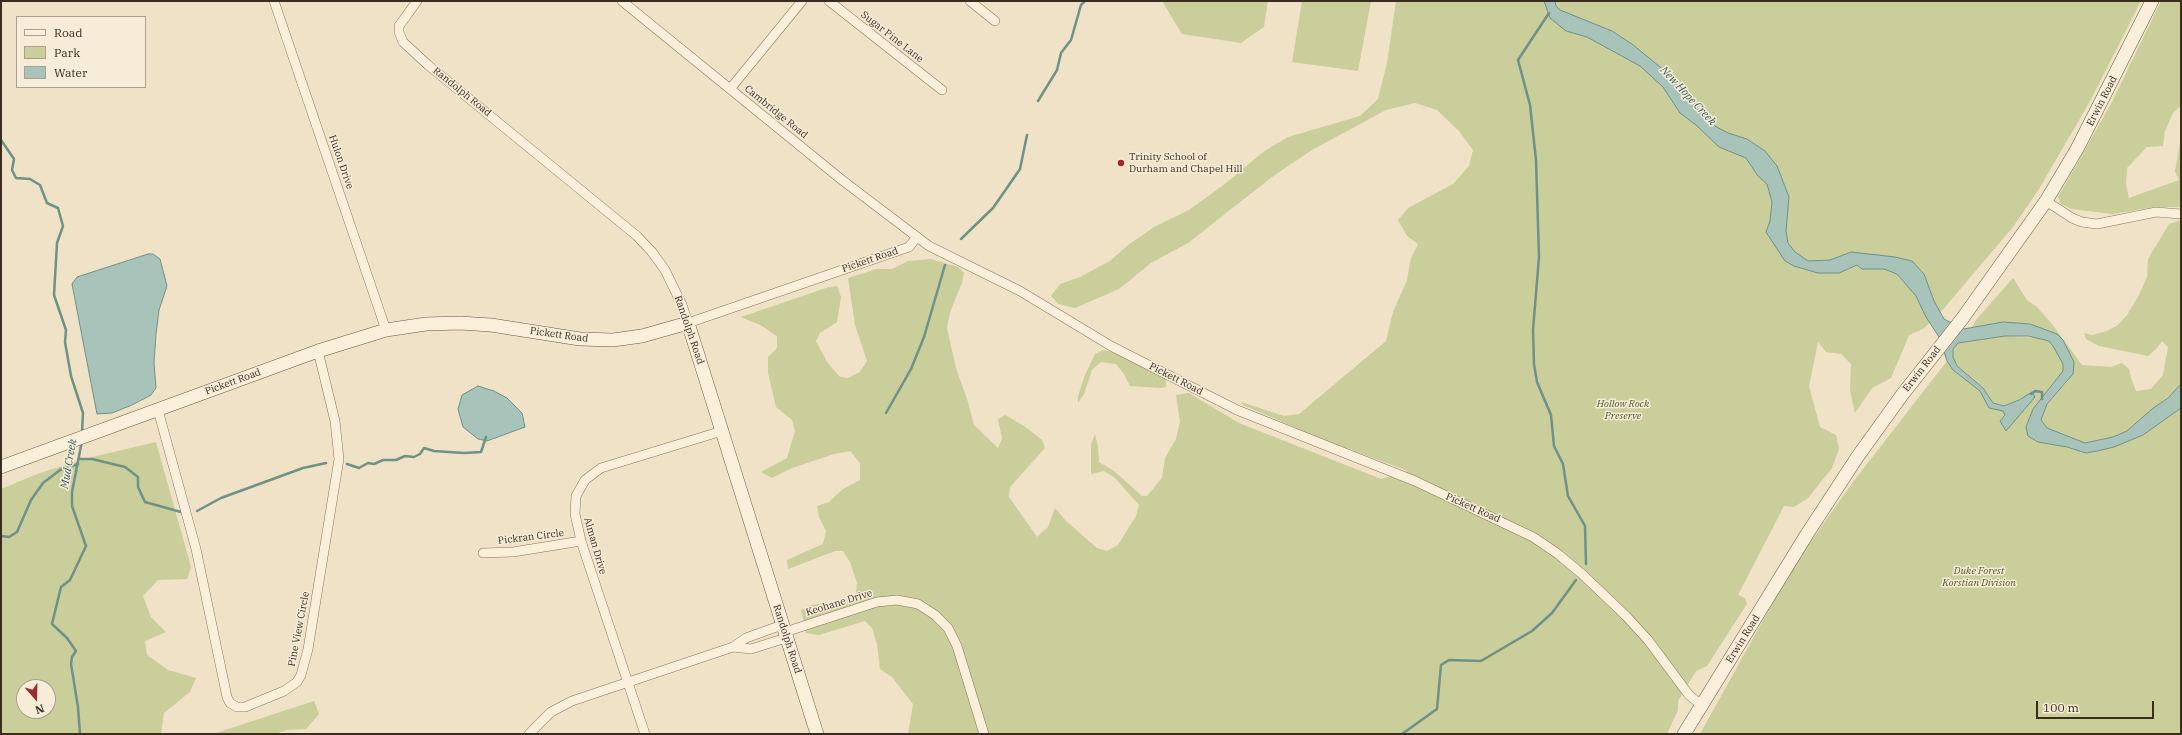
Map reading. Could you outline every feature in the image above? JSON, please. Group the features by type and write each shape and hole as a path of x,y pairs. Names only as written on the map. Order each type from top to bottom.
{"street":[{"name":"Hulon Drive","path":"274,1 386,330"},
{"name":"Randolph Road","path":"417,1 401,22 399,32 403,42 412,52 637,236 652,252 671,280 688,323 817,734"},
{"name":"Cambridge Road","path":"622,1 916,238"},
{"path":"730,89 802,1"},
{"name":"Sugar Pine Lane","path":"829,1 942,90"},
{"path":"970,1 994,21"},
{"name":"Erwin Road","path":"1684,734 1846,474 1902,395 1962,319 2046,201 2077,149 2152,1"},
{"path":"2046,201 2072,218 2097,224 2156,212 2181,214"},
{"name":"Pickett Road","path":"1,467 318,351 386,330 426,324 460,323 491,325 580,339 608,340 642,336 688,323 909,247 916,238 1020,292 1111,346 1237,410 1315,443 1415,481 1533,537 1558,554 1610,600 1648,640 1689,695 1702,705"},
{"name":"Pine View Circle","path":"158,410 196,549 227,697 230,703 237,707 245,707 284,691 297,682 301,675 308,648 339,459 335,421 318,351"},
{"name":"Alman Drive","path":"645,734 581,541 575,514 576,496 579,488 592,474 615,462 722,431"},
{"name":"Pickran Circle","path":"484,553 513,552 581,541"},
{"name":"Keohane Drive","path":"529,734 551,712 565,705 732,647 746,638 784,631 877,602 897,600 918,604 935,615 948,628 957,646 984,734"},
{"name":"Keohane Drive","path":"732,647 751,649 784,631"}],"green space":[{"path":"1162,1 1268,1 1264,27 1241,43 1182,34"},
{"path":"1302,1 1371,1 1358,71 1292,62"},
{"name":"Hollow Rock Preserve","path":"1396,1 2141,1 2089,103 2039,189 2013,227 1940,313 1923,329 1909,335 1891,378 1872,388 1855,413 1850,390 1851,364 1841,354 1826,352 1818,342 1809,386 1820,427 1836,435 1839,449 1832,468 1808,498 1794,507 1784,506 1738,595 1745,598 1747,604 1707,666 1696,671 1678,701 1678,710 1667,734 908,734 913,704 892,677 880,669 877,644 872,628 865,621 819,635 806,633 801,610 811,605 846,601 856,593 857,583 850,562 843,551 835,551 788,569 787,560 823,544 826,531 819,517 817,506 829,502 843,489 860,480 860,463 850,451 834,454 792,468 772,478 761,472 787,458 795,431 792,420 776,407 768,373 768,357 777,348 777,336 762,326 741,317 829,287 837,286 841,297 837,322 820,333 816,341 827,362 840,377 848,378 860,372 867,361 855,325 848,278 877,269 892,269 908,261 931,259 958,267 964,273 962,283 950,312 947,328 956,368 968,402 974,425 998,448 1002,438 998,419 1005,415 1024,426 1042,440 1045,448 1010,487 1009,497 1037,537 1048,527 1055,508 1067,522 1097,548 1107,551 1118,545 1136,516 1139,505 1115,478 1104,471 1091,474 1091,445 1095,434 1099,462 1114,471 1142,496 1147,496 1162,478 1165,458 1176,439 1180,422 1176,395 1189,393 1239,423 1381,479 1408,471 1319,438 1243,405 1241,402 1284,416 1299,414 1386,341 1393,312 1407,280 1411,258 1418,244 1407,236 1398,220 1408,208 1453,184 1469,166 1473,150 1459,131 1437,110 1415,103 1386,110 1312,150 1272,177 1188,243 1151,263 1119,289 1075,308 1058,304 1051,296 1060,284 1080,277 1110,261 1128,245 1154,227 1189,210 1225,184 1263,152 1288,137 1360,116 1378,99 1387,63"},
{"path":"2161,1 2181,1 2181,106 2173,113 2165,131 2163,146 2147,147 2127,168 2126,184 2129,198 2179,180 2175,171 2181,139 2181,207 2155,207 2112,214 2071,209 2061,204 2058,197 2112,102"},
{"path":"2181,220 2181,384 2179,388 2127,431 2113,437 2085,443 2047,428 2041,420 2047,404 2068,381 2063,340 1971,329 1976,320 2013,278 2027,300 2036,306 2052,324 2082,365 2111,367 2122,363 2129,369 2136,391 2151,389 2163,375 2168,347 2162,341 2148,356 2099,346 2086,339 2084,333 2092,335 2107,331 2118,325 2127,315 2138,297 2147,277 2148,259 2169,224"},
{"name":"Duke Forest Korstian Division","path":"2005,336 2040,338 2049,341 2053,346 2063,364 2063,371 2042,397 2037,422 2042,432 2082,448 2112,444 2181,396 2181,734 1700,734 1792,568 1853,482 1947,361 1978,386 1993,405 2004,407 2020,401 2024,396 2019,400 2004,406 1993,403 1983,388 1957,366 1952,357 1953,349 1958,343"},
{"path":"1103,350 1116,353 1166,379 1166,387 1130,386 1124,374 1116,364 1101,362 1092,370 1084,394 1078,403 1078,396 1085,375 1095,354"},
{"path":"156,442 191,567 187,579 158,580 143,596 151,617 166,632 145,641 147,655 168,670 196,678 190,692 164,713 161,734 1,734 1,489 37,474 88,458"},
{"path":"314,701 319,714 306,729 287,730 275,734 213,734"}],"water":[{"name":"New Hope Creek","path":"1544,1 1555,1 1556,6 1560,10 1612,31 1632,44 1682,85 1711,124 1728,133 1747,139 1765,151 1777,166 1789,197 1786,231 1788,243 1795,252 1808,261 1830,260 1851,252 1895,257 1912,261 1924,274 1934,301 1944,319 1964,329 2003,322 2030,324 2057,334 2063,340 2074,362 2073,374 2047,404 2041,420 2047,428 2085,443 2113,437 2127,431 2152,409 2168,398 2181,384 2181,408 2143,435 2114,447 2086,453 2067,447 2038,442 2028,436 2026,427 2033,409 2063,371 2063,364 2049,341 2028,336 2005,336 1958,343 1953,349 1953,357 1957,366 1983,388 1993,403 2004,406 2019,400 2032,392 2035,397 2006,431 2000,421 2005,415 2003,411 1989,408 1980,391 1953,370 1947,361 1939,337 1926,317 1916,296 1897,274 1884,269 1862,269 1857,265 1839,273 1818,273 1794,266 1785,261 1766,232 1770,221 1772,202 1767,184 1758,176 1746,158 1719,147 1696,125 1680,113 1663,87 1640,66 1587,37 1566,31 1550,18"},
{"path":"148,254 153,254 160,259 167,286 159,310 156,334 154,363 156,388 151,395 132,405 112,413 97,414 72,284 77,277"},
{"path":"478,386 494,391 507,398 522,413 525,427 487,441 478,439 463,427 458,409 462,395"}],"waterway":[{"path":"1038,101 1057,70 1061,53 1071,40 1081,5 1085,1"},
{"path":"1549,13 1518,60 1530,105 1536,160 1539,257 1533,330 1534,364 1537,382 1551,415 1554,446 1563,464 1568,496 1585,526 1586,564"},
{"path":"961,239 993,208 1020,169 1027,135"},
{"name":"Mud Creek","path":"1,140 14,159 12,170 16,178 30,179 40,185 47,203 58,208 63,226 57,243 54,295 66,330 65,342 71,376 83,413 82,432"},
{"path":"886,413 911,369 924,337 945,265"},
{"path":"2031,394 2035,391 2042,392 2042,399"},
{"path":"347,464 359,468 368,463 374,464 383,460 396,460 405,456 414,457 420,454 424,448 434,451 464,453 481,452 486,437"},
{"name":"Mud Creek","path":"80,734 78,707 71,664 72,657 76,651 67,638 52,624 61,587 70,580 86,546 72,506 72,492 82,441"},
{"path":"80,459 92,459 125,467 138,477 138,487 145,502 181,512"},
{"path":"197,511 221,498 303,468 326,463"},
{"path":"1,536 9,537 17,532 31,500 43,483 60,470 78,464"},
{"path":"1402,734 1437,709 1441,665 1449,660 1481,661 1532,631 1552,613 1576,580"}],"place":[{"name":"Trinity School of Durham and Chapel Hill","path":"1121,163"}]}
